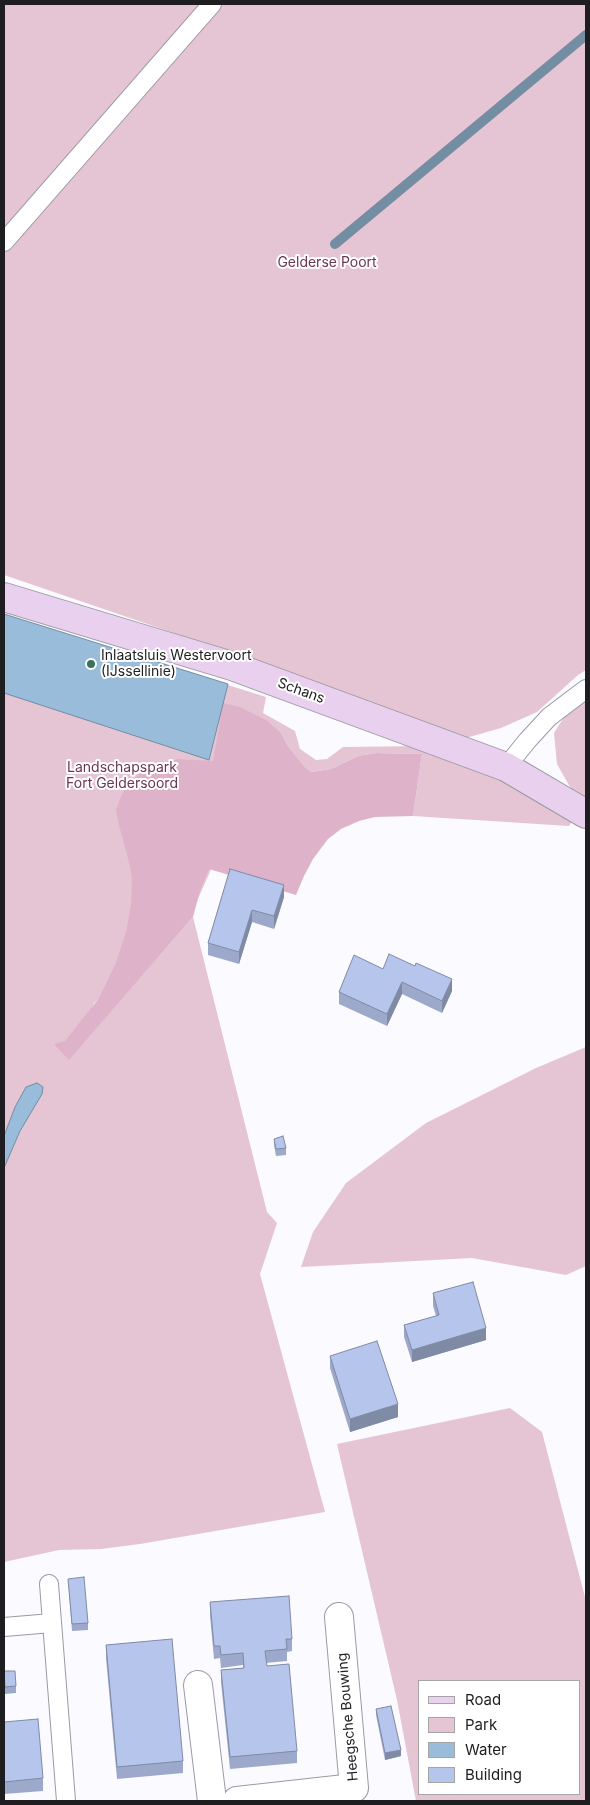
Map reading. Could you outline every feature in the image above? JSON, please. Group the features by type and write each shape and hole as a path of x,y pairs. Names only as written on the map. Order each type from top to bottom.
{"street":[{"name":"Schans","path":"4,597 232,666 506,767 586,814"},
{"name":"Heegsche Bouwing","path":"236,1801 354,1788 339,1617"},
{"path":"198,1686 212,1801"}],"lane":[{"path":"4,242 212,4"},
{"path":"506,767 549,717 586,689"},
{"path":"49,1584 66,1801"},
{"path":"4,1627 52,1623"}],"green space":[{"name":"Gelderse Poort","path":"4,4 586,4 586,670 537,712 501,728 466,738 253,660 4,575"},
{"name":"Landschapspark Fort Geldersoord","path":"4,615 266,697 263,713 295,731 300,749 316,760 327,759 343,747 420,746 477,765 573,820 569,826 413,816 422,754 376,753 358,756 331,769 311,772 288,746 281,733 250,782 192,912 94,1003 70,1058 193,917 267,1212 277,1223 260,1274 325,1512 140,1544 101,1549 59,1550 4,1562"},
{"path":"586,701 586,800 570,787 557,764 554,733 566,714"},
{"path":"586,1047 586,1266 566,1275 472,1258 301,1267 313,1232 346,1183 426,1123 536,1068"},
{"path":"510,1408 542,1432 586,1601 586,1801 416,1801 397,1700 337,1444"}],"shaded area":[{"path":"223,703 240,707 266,720 281,733 288,746 311,772 331,769 358,756 376,753 422,754 413,816 375,817 359,821 341,829 328,839 313,859 296,895 209,869 200,891 193,917 69,1060 54,1044 65,1041 99,998 116,963 126,932 131,905 132,879 116,810 120,799 127,784 148,768 178,759 213,761"}],"water":[{"path":"4,614 228,684 209,760 4,693"},
{"path":"37,1083 43,1087 42,1094 20,1131 4,1168 4,1136 15,1107 26,1087"}],"building":[{"path":"230,869 284,885 274,916 252,910 239,952 208,943"},
{"path":"389,954 415,966 416,963 452,979 442,1001 402,982 387,1014 339,992 354,955 383,969"},
{"path":"283,1136 286,1148 276,1149 274,1139"},
{"path":"473,1282 486,1328 412,1350 404,1325 439,1315 433,1293"},
{"path":"377,1341 398,1404 350,1419 330,1356"},
{"path":"84,1577 88,1623 72,1624 68,1579"},
{"path":"289,1596 292,1639 286,1639 287,1649 265,1651 267,1666 289,1664 297,1751 230,1757 221,1670 244,1668 243,1653 221,1655 220,1646 214,1646 210,1602"},
{"path":"172,1639 183,1761 117,1767 106,1645"},
{"path":"4,1671 15,1671 16,1686 5,1687"},
{"path":"391,1706 401,1750 385,1753 376,1709"},
{"path":"38,1719 43,1778 4,1782 4,1722"}],"waterway":[{"path":"335,244 586,35"}],"place":[{"name":"Inlaatsluis Westervoort (IJssellinie)","path":"91,664"}]}
